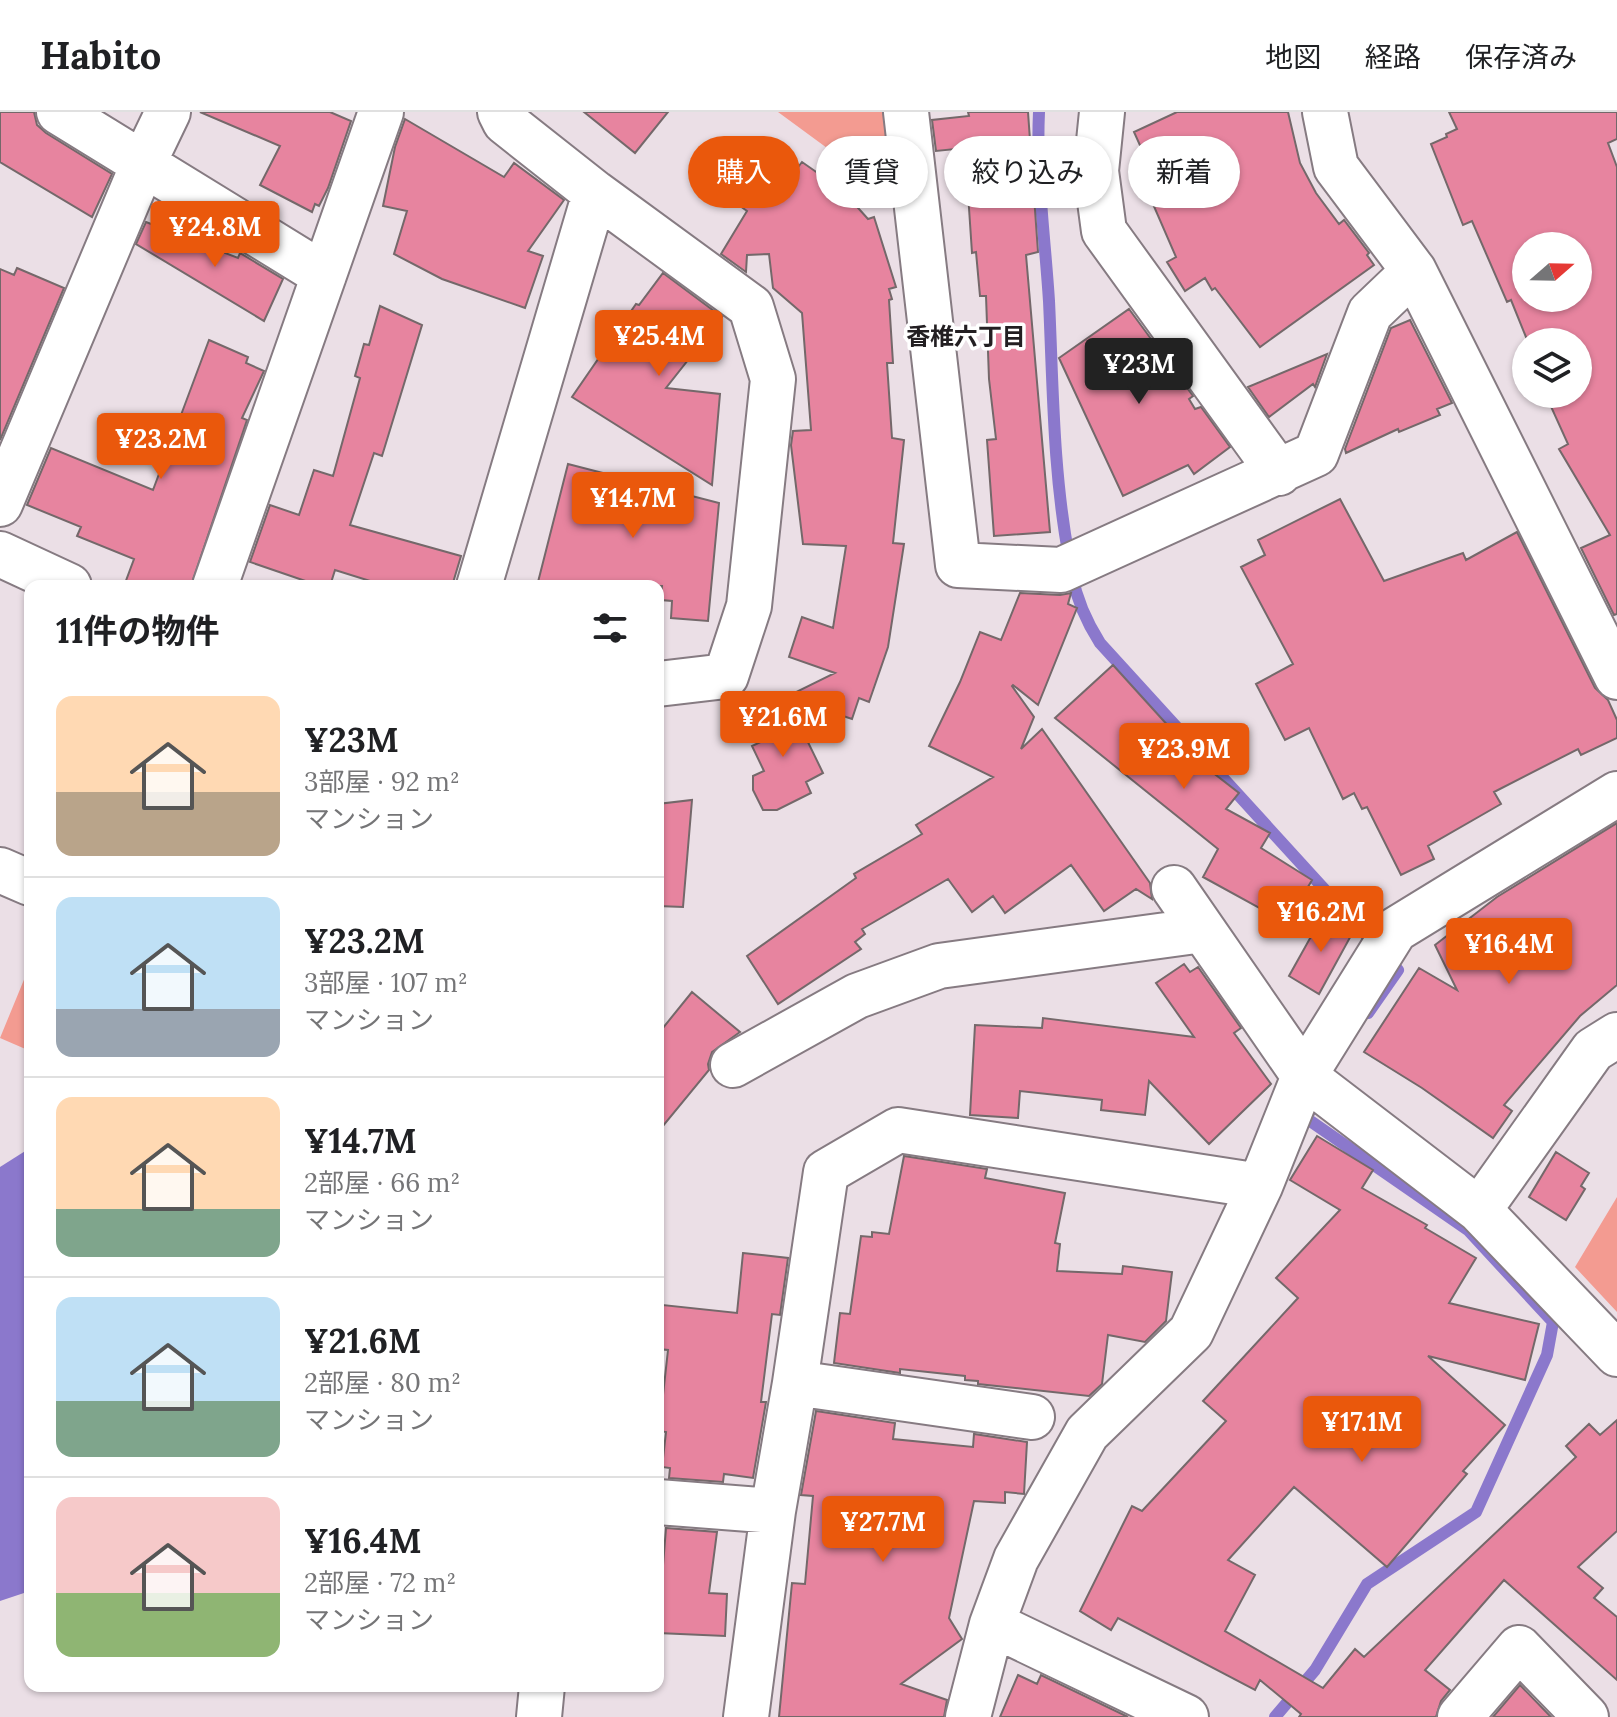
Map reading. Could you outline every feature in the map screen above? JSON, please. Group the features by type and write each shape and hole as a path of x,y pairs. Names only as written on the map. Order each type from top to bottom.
{"street":[{"path":"59,112 324,275"},
{"path":"0,504 168,112"},
{"path":"217,580 381,112"},
{"path":"500,112 505,122 595,193 751,307 773,379 749,606 726,676 664,683"},
{"path":"906,112 958,565 1061,570 1316,454 1370,313 1414,271"},
{"path":"1102,112 1096,171 1104,231 1279,473"},
{"path":"1325,112 1336,167 1414,271 1617,677"},
{"path":"481,580 595,193"},
{"path":"0,554 56,580"},
{"path":"968,1717 992,1624 1016,1559 1087,1433 1191,1332 1260,1186 1304,1076 1395,930 1617,794"},
{"path":"0,870 24,880"},
{"path":"1174,888 1304,1076 1479,1210 1617,1354"},
{"path":"733,1065 857,996 939,966 1203,930"},
{"path":"1479,1210 1593,1050 1617,1035"},
{"path":"746,1717 773,1511 826,1172 898,1130 1260,1186"},
{"path":"795,1383 1032,1417"},
{"path":"664,1502 773,1511"},
{"path":"992,1624 1186,1717"},
{"path":"1460,1717 1519,1648 1586,1717"},
{"path":"539,1717 541,1692"}],"shaded area":[{"path":"778,112 891,112 893,136 816,136 816,140"},
{"path":"24,980 24,1048 0,1038"},
{"path":"24,1152 24,1593 0,1601 0,1167"},
{"path":"1617,1197 1617,1312 1575,1267"}],"building":[{"path":"0,112 34,112 37,125 46,133 112,174 92,217 0,162"},
{"path":"200,112 330,112 351,121 319,206 315,204 312,212 260,185 280,146"},
{"path":"584,112 668,112 635,153"},
{"path":"968,112 1028,112 1030,136 944,136 944,150 936,151 932,120 969,116"},
{"path":"1177,112 1288,112 1300,163 1316,193 1339,224 1344,220 1369,253 1367,255 1374,265 1260,347 1205,278 1185,291 1167,262 1176,257 1155,208 1240,208 1240,136 1136,136 1134,132"},
{"path":"1449,112 1617,112 1617,139 1608,143 1617,167 1617,614 1614,615 1581,548 1610,535 1559,449 1568,444 1552,408 1592,408 1592,328 1522,328 1516,312 1592,312 1592,232 1512,232 1512,302 1507,302 1472,221 1463,225 1431,144 1447,137 1446,134 1457,129"},
{"path":"405,119 504,177 514,163 564,200 528,251 543,256 525,308 442,279 394,254 407,211 383,206 395,147"},
{"path":"802,162 816,172 816,208 858,208 868,219 874,217 896,287 889,289 892,299 889,300 893,363 887,363 892,438 904,440 893,543 904,544 888,647 869,702 859,698 852,719 786,697 835,673 789,657 802,617 833,628 846,546 803,544 791,445 793,431 811,430 802,313 773,288 769,254 747,255 746,272 721,254 747,211 743,208 800,208"},
{"path":"969,208 1035,208 1038,252 1026,255 1050,532 994,536 987,440 996,439 989,379 986,296 980,296 976,252 972,253"},
{"path":"146,222 238,258 240,253 283,279 264,321 136,244"},
{"path":"17,268 64,288 0,440 0,269 14,275"},
{"path":"663,273 722,317 666,388 720,394 712,485 572,397 636,304 639,305"},
{"path":"380,306 422,325 382,456 374,453 350,525 461,556 454,580 367,580 335,570 332,580 302,580 250,562 270,505 299,515 314,470 333,476 360,378 355,376 364,344 369,345"},
{"path":"1129,309 1193,396 1189,399 1195,409 1201,407 1230,447 1194,474 1188,465 1123,496 1059,358"},
{"path":"1410,320 1452,403 1437,409 1440,415 1399,432 1398,429 1346,453 1391,328"},
{"path":"209,340 248,357 246,363 264,371 242,418 247,420 193,580 126,580 134,559 77,536 81,527 27,505 51,448 153,490"},
{"path":"1327,354 1315,387 1313,384 1269,417 1248,387"},
{"path":"568,464 719,503 708,621 671,618 672,601 664,600 664,580 539,580"},
{"path":"1340,499 1384,581 1463,553 1466,560 1517,532 1595,688 1608,700 1617,720 1617,738 1581,755 1578,749 1494,792 1501,804 1428,846 1434,859 1401,875 1367,807 1362,809 1354,793 1343,799 1309,728 1285,740 1256,684 1293,664 1241,567 1265,555 1258,540"},
{"path":"1020,593 1071,593 1068,604 1077,608 1038,705 1012,686 1034,717 1021,749 1042,729 1150,883 1152,899 1136,889 1104,911 1071,865 1005,913 993,896 972,912 948,879 862,929 865,934 855,942 861,949 778,1004 747,956 856,878 854,874 922,834 916,825 993,777 929,746 980,632 1001,640"},
{"path":"1113,665 1181,740 1176,744 1239,793 1226,809 1270,833 1261,848 1312,880 1287,923 1203,877 1218,849 1055,718"},
{"path":"786,697 823,773 806,782 811,793 777,810 763,810 753,790 753,776 764,771 752,746 769,738 755,712"},
{"path":"692,800 683,907 664,906 664,803"},
{"path":"1617,823 1617,985 1580,1016 1504,1105 1512,1111 1493,1138 1364,1052 1419,968 1457,990 1435,945 1497,897"},
{"path":"1323,915 1353,932 1319,994 1289,976"},
{"path":"1184,964 1190,972 1198,967 1241,1028 1234,1033 1271,1084 1209,1144 1149,1081 1145,1115 1101,1110 1102,1100 1020,1091 1018,1118 970,1115 975,1025 1042,1028 1043,1018 1194,1037 1156,983"},
{"path":"692,992 740,1032 712,1052 709,1070 664,1125 664,1027"},
{"path":"1317,1136 1373,1170 1362,1188 1427,1225 1425,1228 1476,1258 1449,1303 1539,1324 1525,1380 1428,1356 1505,1425 1463,1471 1467,1474 1387,1567 1294,1487 1228,1560 1255,1575 1225,1631 1323,1688 1355,1649 1364,1657 1576,1457 1566,1446 1589,1424 1600,1435 1617,1420 1617,1531 1578,1567 1603,1588 1594,1598 1617,1617 1617,1680 1504,1580 1425,1670 1450,1690 1441,1701 1436,1717 1299,1717 1301,1714 1260,1680 1255,1690 1118,1618 1111,1630 1080,1611 1132,1506 1142,1511 1226,1421 1203,1401 1298,1298 1276,1278 1340,1210 1290,1180"},
{"path":"1556,1152 1589,1173 1581,1186 1585,1189 1566,1220 1529,1197"},
{"path":"904,1156 987,1169 985,1178 1065,1193 1055,1243 1060,1244 1057,1271 1122,1274 1123,1266 1172,1272 1166,1321 1145,1342 1108,1335 1102,1384 1089,1396 978,1384 978,1381 965,1380 965,1376 900,1369 900,1373 834,1363 840,1313 850,1314 861,1236 872,1237 872,1232 889,1234"},
{"path":"743,1253 788,1258 780,1315 772,1314 761,1402 766,1402 753,1478 724,1474 723,1482 669,1478 670,1468 664,1467 664,1386 668,1350 664,1350 664,1305 737,1313"},
{"path":"816,1411 895,1423 893,1439 973,1447 974,1434 1027,1442 1024,1494 1005,1492 1005,1503 974,1501 949,1618 962,1639 901,1684 947,1700 944,1717 779,1717 792,1583 805,1584 813,1496 801,1495"},
{"path":"666,1528 717,1532 709,1593 727,1594 725,1636 664,1633"},
{"path":"1018,1675 1037,1684 1041,1675 1128,1717 1000,1717"},
{"path":"1520,1685 1551,1717 1493,1717"}],"waterway":[{"path":"1039,112 1054,429 1069,557"},
{"path":"1072,575 1083,610 1100,643 1398,970 1368,1013"},
{"path":"1275,1717 1315,1670 1367,1584 1476,1512 1547,1355 1553,1322 1468,1230 1306,1118 1310,1111"}],"district":[{"name":"香椎六丁目","path":"966,336"}]}
